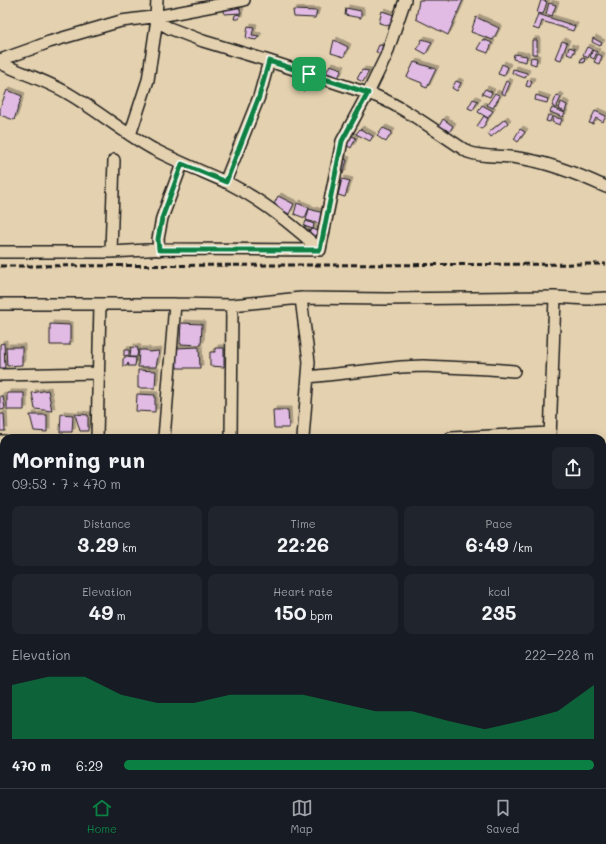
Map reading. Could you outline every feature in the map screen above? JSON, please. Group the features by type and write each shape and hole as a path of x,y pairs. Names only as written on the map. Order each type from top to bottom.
{"street":[{"path":"0,60 49,42 121,21 157,8 244,0"},
{"path":"320,250 342,141 386,56 405,0"},
{"path":"157,8 160,23 169,28 202,41 269,61 368,93 388,101 475,155 517,158 539,162 583,176 606,186"},
{"path":"130,135 148,80 157,8"},
{"path":"226,182 259,97 269,61"},
{"path":"0,63 64,91 137,140 182,164 226,182 252,197 284,218 320,250"},
{"path":"111,252 114,160"},
{"path":"159,250 158,239 162,218 182,164"},
{"path":"0,252 320,250"},
{"path":"550,434 555,297"},
{"path":"0,304 232,305 301,298 606,298"},
{"path":"301,298 309,362 303,434"},
{"path":"97,434 100,304"},
{"path":"164,434 175,304"},
{"path":"232,305 232,434"},
{"path":"308,377 424,366 514,371"},
{"path":"0,375 99,373"}],"building":[{"path":"419,0 463,0 448,35 416,19"},
{"path":"541,0 547,2 543,14 537,13"},
{"path":"238,3 241,13 224,14 225,7"},
{"path":"549,3 556,5 552,16 546,14"},
{"path":"346,8 361,11 361,18 345,15"},
{"path":"293,10 317,11 315,18 294,17"},
{"path":"382,11 394,15 391,26 379,23"},
{"path":"240,14 239,19 234,19 235,15"},
{"path":"538,14 575,26 573,31 542,21 539,30 533,28"},
{"path":"476,17 499,28 493,40 471,32"},
{"path":"248,26 254,27 252,35 259,36 256,40 246,38"},
{"path":"593,38 602,43 600,46 592,42"},
{"path":"422,39 432,42 426,54 417,49"},
{"path":"483,39 492,43 488,53 477,49"},
{"path":"334,40 348,47 344,57 331,53"},
{"path":"532,40 537,40 537,54 532,54"},
{"path":"562,41 567,43 561,60 555,58"},
{"path":"379,45 386,46 384,54 376,52"},
{"path":"569,47 575,49 572,56 567,54"},
{"path":"587,47 592,49 588,58 583,55"},
{"path":"593,50 597,52 594,59 590,57"},
{"path":"514,54 527,56 526,62 513,59"},
{"path":"598,54 602,56 599,64 594,62"},
{"path":"531,57 537,58 536,65 530,63"},
{"path":"582,57 585,58 584,63 580,62"},
{"path":"414,62 436,69 427,88 422,86 422,83 407,77"},
{"path":"502,64 508,67 504,76 498,74"},
{"path":"330,65 342,69 338,78 325,75"},
{"path":"513,69 527,73 525,78 512,73"},
{"path":"362,70 369,71 363,82 357,79"},
{"path":"296,75 307,77 304,91 293,86"},
{"path":"528,80 532,81 530,87 526,86"},
{"path":"456,81 461,83 457,91 452,88"},
{"path":"506,81 510,83 505,95 501,93"},
{"path":"485,89 492,92 490,97 482,94"},
{"path":"7,90 22,96 14,120 0,115 0,108"},
{"path":"495,93 500,96 493,108 487,105"},
{"path":"536,95 548,99 547,103 535,100"},
{"path":"557,95 561,97 556,108 552,106"},
{"path":"473,99 478,101 473,110 468,108"},
{"path":"561,102 567,105 565,112 559,109"},
{"path":"482,105 493,111 488,118 478,112"},
{"path":"552,108 565,113 563,117 550,112"},
{"path":"595,111 606,116 603,122 596,118 593,124 589,123"},
{"path":"548,115 552,116 550,122 546,121"},
{"path":"484,116 488,119 482,129 477,126"},
{"path":"553,117 562,119 560,125 552,122"},
{"path":"443,119 453,126 448,134 438,128"},
{"path":"505,119 508,123 491,137 488,133"},
{"path":"383,128 392,132 386,142 377,136"},
{"path":"360,129 373,136 370,141 356,134"},
{"path":"520,129 525,132 518,142 514,139"},
{"path":"350,135 356,138 351,148 345,144"},
{"path":"341,158 347,160 343,174 337,172"},
{"path":"342,179 350,181 345,197 338,195"},
{"path":"278,196 294,204 289,214 273,206"},
{"path":"297,203 309,208 305,218 294,214"},
{"path":"309,209 323,213 320,224 306,220"},
{"path":"306,221 314,224 313,229 304,226"},
{"path":"303,228 311,231 312,229 318,231 316,240 302,232"},
{"path":"181,323 202,324 201,345 180,344"},
{"path":"50,324 70,325 70,345 50,345"},
{"path":"4,343 5,368 0,368 0,344"},
{"path":"6,347 22,347 22,365 7,366"},
{"path":"131,347 138,348 137,357 130,357"},
{"path":"199,347 200,368 177,368 176,348"},
{"path":"215,348 224,348 224,367 210,366 210,352 215,352"},
{"path":"124,350 129,350 129,355 124,356"},
{"path":"139,350 146,350 149,352 159,351 156,367 138,367"},
{"path":"125,357 136,358 135,366 128,366 128,363 127,366 123,366 123,359"},
{"path":"138,370 156,371 155,388 138,388"},
{"path":"48,390 52,411 35,409 32,393"},
{"path":"7,393 24,393 24,410 7,410"},
{"path":"137,394 155,395 155,412 136,411"},
{"path":"0,396 3,396 5,409 0,410"},
{"path":"273,410 288,410 289,428 274,428"},
{"path":"0,414 4,414 5,431 0,431"},
{"path":"61,414 73,415 72,432 60,432"},
{"path":"75,414 88,415 88,431 80,431"},
{"path":"30,415 47,415 47,432 34,431"}],"railway":[{"path":"0,266 606,264"}],"route":[{"path":"269,61 309,74 368,93 342,141 320,250 159,250 158,239 162,218 182,164 226,182 259,97 269,61"}]}
